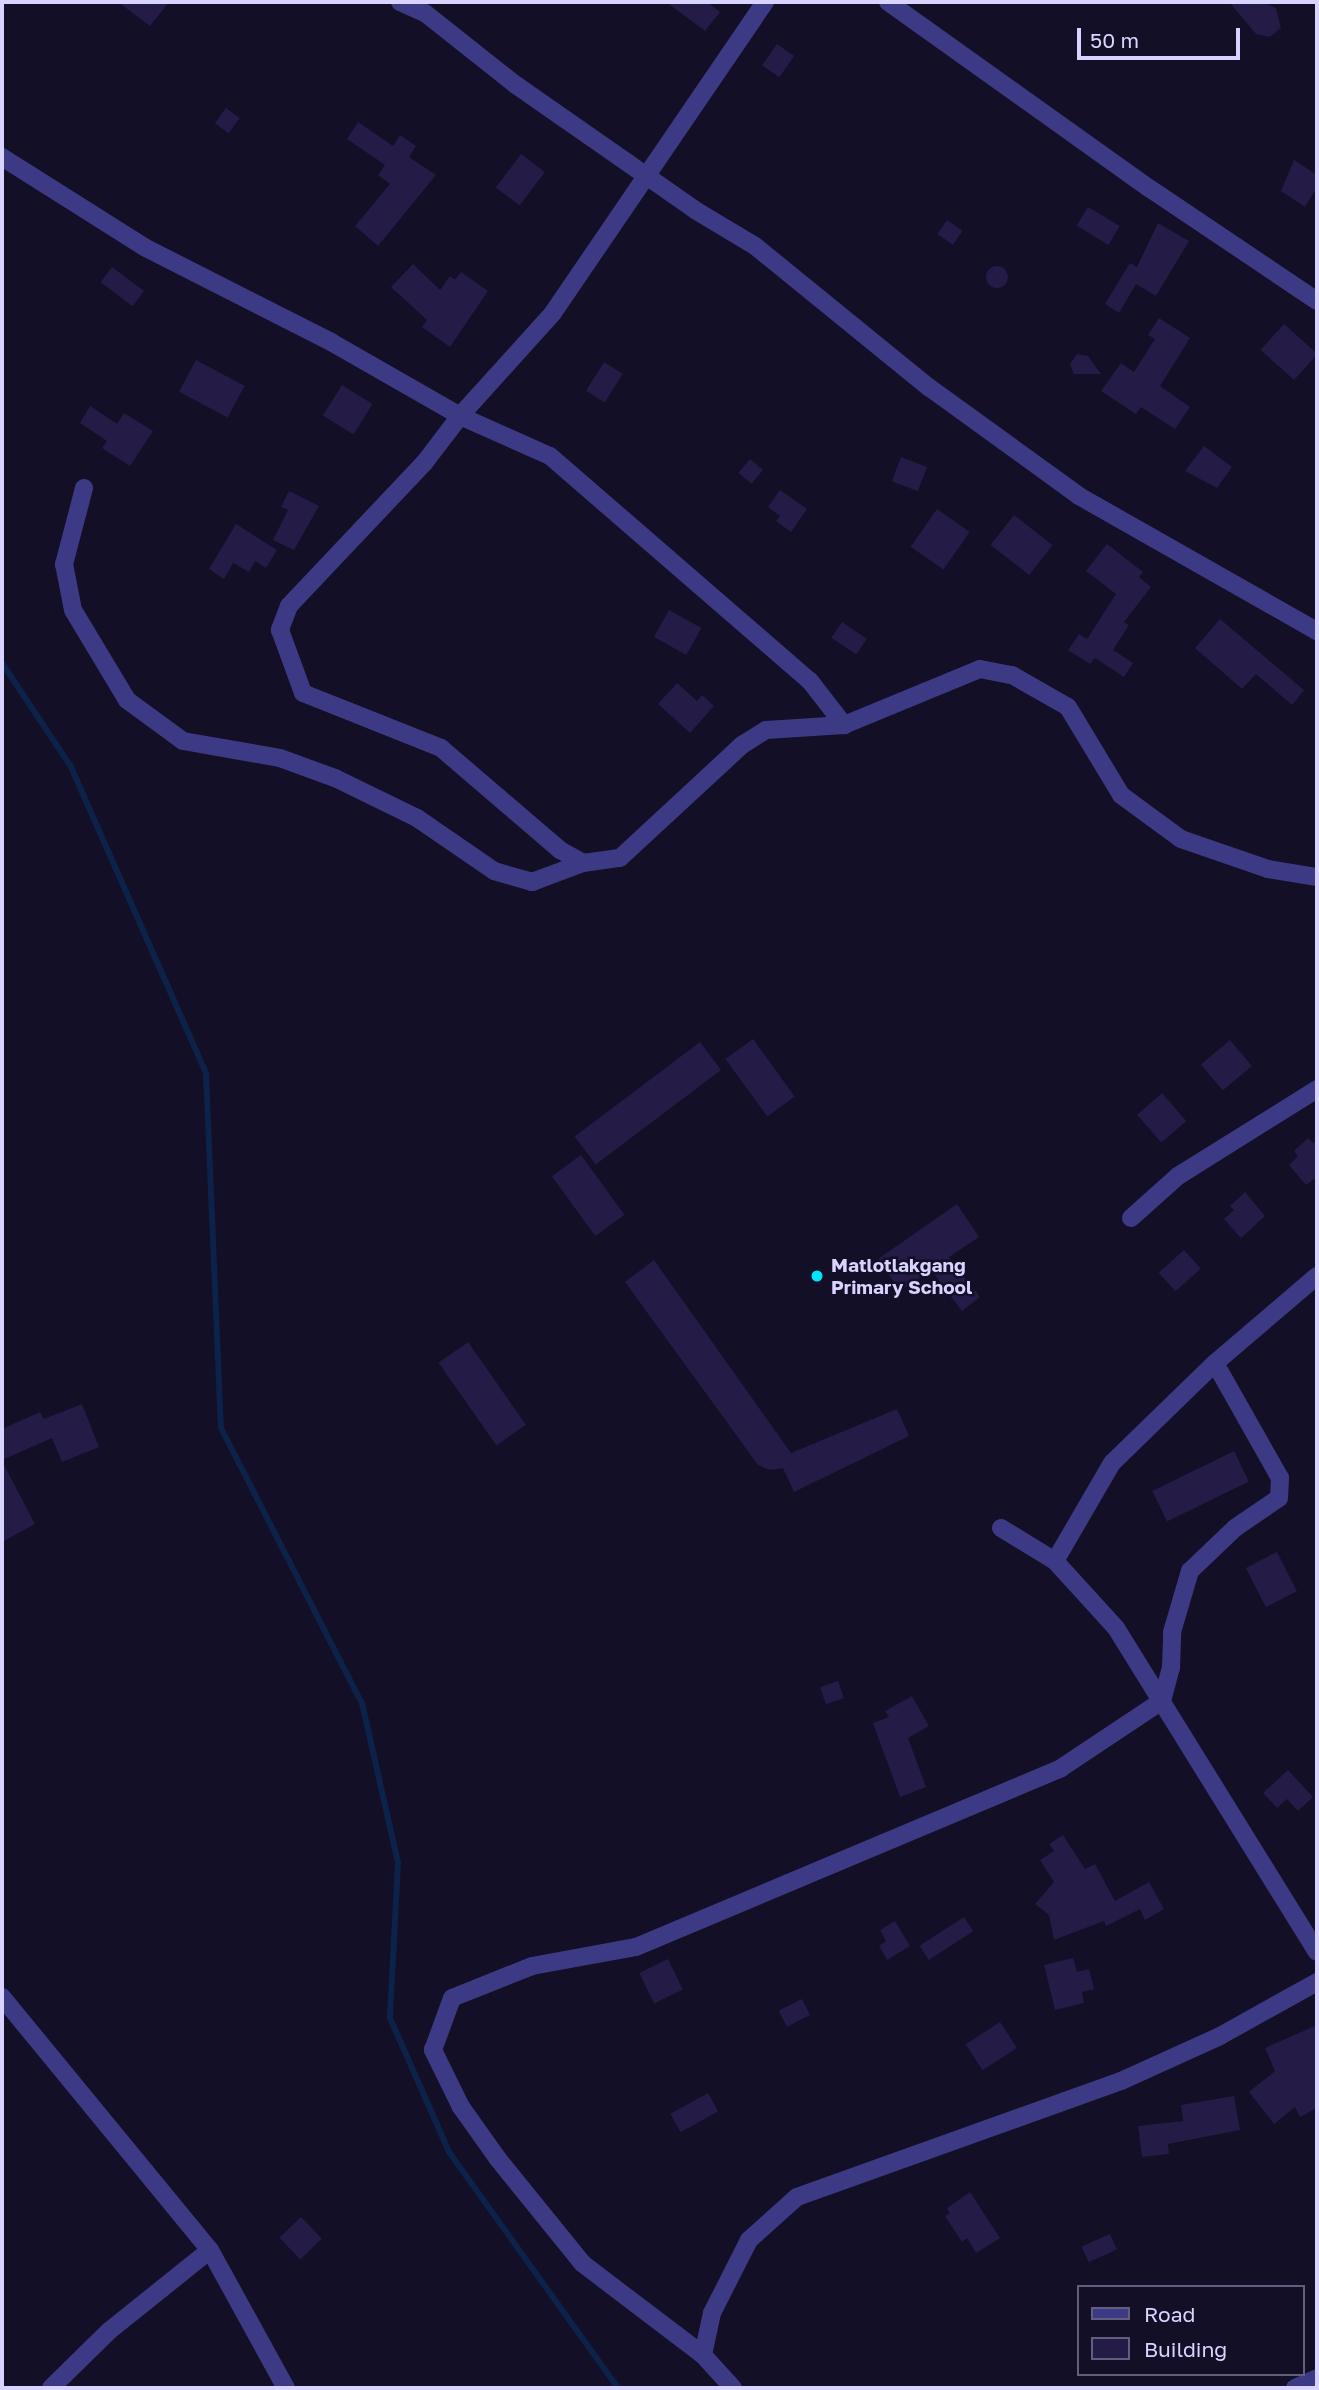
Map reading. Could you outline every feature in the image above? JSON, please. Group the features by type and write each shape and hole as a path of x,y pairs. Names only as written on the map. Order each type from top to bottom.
{"street":[{"path":"400,2 425,13 516,85 755,246 930,388 1079,496 1317,631"},
{"path":"583,863 560,850 441,748 303,693 280,630 289,606 425,463 460,416 553,313 765,2"},
{"path":"888,2 1149,188 1317,301"},
{"path":"2,157 146,248 331,342 460,416 550,456 810,681 844,725"},
{"path":"84,488 64,564 73,610 127,700 183,741 281,758 335,778 417,818 494,871 532,882 583,863 620,858 742,745 766,730 844,725 980,669 1012,675 1068,707 1122,795 1181,839 1268,869 1317,877"},
{"path":"1131,1218 1178,1176 1317,1089"},
{"path":"1055,1561 1112,1463 1215,1363 1317,1276"},
{"path":"733,2388 703,2355 583,2264 461,2107 433,2050 452,1998 532,1966 636,1947 1061,1768 1162,1701 1171,1668 1172,1632 1190,1571 1235,1528 1279,1498 1280,1478 1215,1363"},
{"path":"1001,1528 1055,1561 1116,1628 1296,1911 1311,1929 1317,1952"},
{"path":"703,2355 712,2313 749,2240 797,2197 1121,2081 1220,2036 1317,1982"},
{"path":"2,1997 210,2250 286,2388"},
{"path":"51,2388 109,2331 210,2250"},
{"path":"1295,2388 1317,2378"}],"building":[{"path":"118,2 169,2 150,26"},
{"path":"666,2 707,2 720,12 705,31"},
{"path":"1229,2 1262,2 1276,8 1281,28 1270,37 1256,34"},
{"path":"777,44 794,56 779,77 762,65"},
{"path":"226,108 240,118 229,133 215,123"},
{"path":"358,122 393,146 400,135 416,146 409,157 436,175 378,246 355,226 390,184 378,175 385,165 347,139"},
{"path":"521,154 545,172 520,206 496,188"},
{"path":"1294,160 1317,175 1317,187 1305,207 1281,191"},
{"path":"1088,207 1120,226 1108,245 1077,226"},
{"path":"947,220 963,231 953,245 937,234"},
{"path":"1158,223 1189,241 1156,296 1136,284 1119,313 1105,304 1130,263 1137,267"},
{"path":"413,264 440,290 450,276 455,280 461,272 488,291 450,347 422,327 427,320 391,287"},
{"path":"997,266 1005,269 1008,277 1005,285 997,288 989,285 986,277 989,269"},
{"path":"112,267 144,291 133,306 101,282"},
{"path":"1159,318 1190,338 1160,386 1190,407 1175,429 1141,407 1136,414 1101,391 1121,363 1134,372 1155,339 1148,335"},
{"path":"1284,324 1317,354 1294,380 1261,350"},
{"path":"1077,354 1088,356 1101,374 1074,374 1070,364"},
{"path":"196,360 245,386 228,418 179,392"},
{"path":"604,362 623,374 605,402 586,391"},
{"path":"342,385 373,404 353,435 323,416"},
{"path":"90,406 117,424 124,413 153,431 130,466 102,448 107,441 80,423"},
{"path":"1204,446 1232,467 1217,488 1185,471"},
{"path":"901,457 927,467 918,491 892,481"},
{"path":"750,459 763,470 751,484 738,473"},
{"path":"780,490 807,509 791,532 776,521 780,516 768,507"},
{"path":"289,491 319,506 294,550 273,540 288,510 281,507"},
{"path":"937,509 970,532 943,570 911,547"},
{"path":"1014,515 1053,545 1029,575 991,545"},
{"path":"236,524 277,550 266,568 255,561 249,572 233,563 224,579 209,569"},
{"path":"1107,544 1143,572 1139,577 1151,587 1124,622 1129,625 1113,650 1133,663 1124,677 1095,658 1090,664 1068,650 1079,634 1087,639 1116,594 1086,571"},
{"path":"669,610 701,628 686,655 654,637"},
{"path":"1220,619 1304,690 1292,705 1256,674 1242,689 1195,648"},
{"path":"842,622 867,639 856,655 831,638"},
{"path":"677,683 697,701 702,695 714,706 690,733 658,704"},
{"path":"753,1039 795,1096 767,1116 725,1059"},
{"path":"1230,1040 1252,1066 1223,1090 1201,1064"},
{"path":"700,1042 721,1070 596,1164 575,1136"},
{"path":"1162,1093 1186,1121 1161,1143 1137,1115"},
{"path":"1308,1138 1313,1143 1317,1139 1317,1177 1306,1185 1289,1165 1298,1156 1294,1151"},
{"path":"581,1155 624,1215 595,1236 552,1176"},
{"path":"1245,1192 1265,1216 1241,1238 1224,1219 1234,1210 1230,1206"},
{"path":"957,1204 979,1237 949,1257 980,1297 962,1311 931,1270 900,1291 878,1259"},
{"path":"1184,1250 1201,1269 1175,1291 1159,1273"},
{"path":"654,1260 791,1453 897,1409 909,1436 794,1492 783,1468 770,1470 758,1465 625,1282"},
{"path":"468,1342 526,1425 496,1445 439,1363"},
{"path":"82,1404 99,1447 62,1462 52,1438 2,1460 2,1429 40,1412 44,1419"},
{"path":"1234,1451 1249,1482 1167,1521 1152,1491"},
{"path":"2,1461 35,1524 2,1542"},
{"path":"1277,1552 1297,1591 1266,1607 1246,1568"},
{"path":"838,1681 844,1698 826,1704 820,1687"},
{"path":"912,1696 929,1726 908,1738 926,1787 900,1797 873,1723 889,1717 885,1711"},
{"path":"1288,1770 1313,1797 1298,1811 1287,1799 1277,1808 1263,1793"},
{"path":"1063,1835 1085,1869 1095,1864 1115,1901 1149,1882 1164,1909 1145,1920 1140,1909 1106,1926 1104,1921 1054,1940 1049,1915 1035,1904 1054,1882 1040,1860 1054,1851 1049,1844"},
{"path":"964,1917 973,1931 929,1960 920,1946"},
{"path":"895,1921 910,1946 887,1960 879,1946 886,1941 880,1930"},
{"path":"1073,1958 1077,1972 1089,1969 1094,1989 1082,1992 1084,2003 1055,2010 1044,1965"},
{"path":"668,1959 683,1990 654,2004 639,1973"},
{"path":"802,1999 810,2015 787,2027 779,2011"},
{"path":"1000,2022 1017,2048 982,2070 966,2044"},
{"path":"1317,2025 1317,2108 1300,2117 1295,2107 1274,2124 1249,2092 1275,2071 1265,2048"},
{"path":"708,2093 718,2111 681,2132 670,2114"},
{"path":"1234,2096 1240,2130 1168,2144 1169,2154 1142,2157 1138,2126 1183,2121 1181,2105"},
{"path":"970,2192 1000,2238 976,2253 967,2238 962,2242 945,2216 950,2213 947,2208"},
{"path":"301,2217 322,2239 300,2259 279,2238"},
{"path":"1110,2234 1117,2250 1089,2262 1082,2247"}],"waterway":[{"path":"2,663 71,767 206,1073 221,1428 362,1703 398,1863 390,2018 449,2152 618,2388"}],"place":[{"name":"Matlotlakgang Primary School","path":"817,1276"}]}
